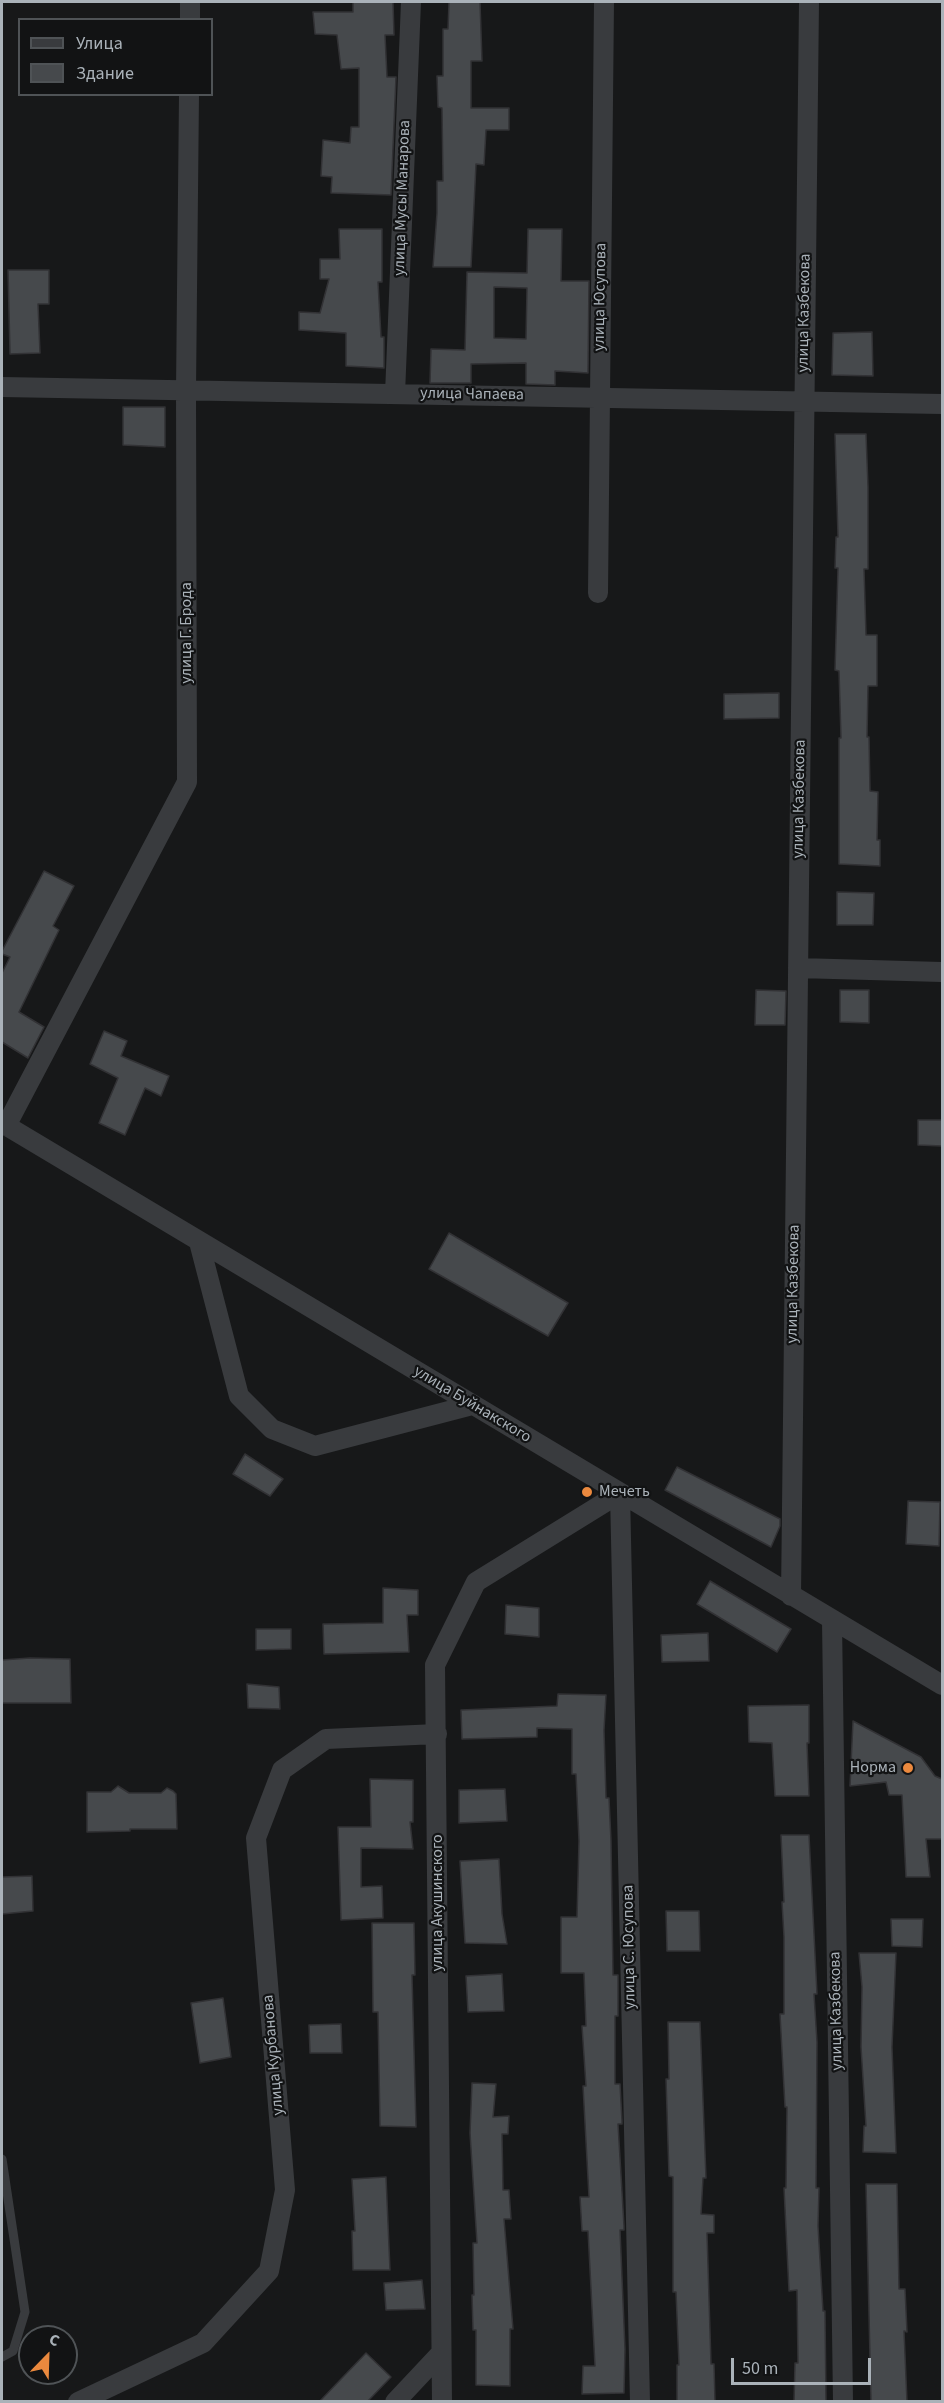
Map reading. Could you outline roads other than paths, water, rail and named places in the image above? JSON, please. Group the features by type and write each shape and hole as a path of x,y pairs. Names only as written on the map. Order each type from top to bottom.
{"street":[{"path":"190,2 190,18"},
{"name":"улица Мусы Манарова","path":"395,394 411,2"},
{"name":"улица Юсупова","path":"598,593 604,2"},
{"name":"улица Казбекова","path":"791,1596 809,2"},
{"name":"улица Г. Брода","path":"4,1125 187,782 186,390 189,96"},
{"name":"улица Чапаева","path":"2,387 942,404"},
{"path":"798,968 942,972"},
{"name":"улица Буйнакского","path":"4,1125 942,1685"},
{"path":"199,1242 239,1396 272,1429 315,1446 472,1405"},
{"name":"улица Акушинского","path":"442,2402 435,1665 476,1582 620,1493"},
{"name":"улица С. Юсупова","path":"620,1493 640,2402"},
{"name":"улица Казбекова","path":"832,1621 843,2402"},
{"name":"улица Курбанова","path":"78,2402 204,2343 269,2271 285,2190 256,1839 282,1770 326,1739 437,1734"},
{"path":"395,2402 441,2353"}],"lane":[{"path":"2,2159 25,2312 13,2351 2,2357"}],"place":[{"name":"Мечеть","path":"587,1492"},
{"name":"Норма","path":"908,1768"}]}
